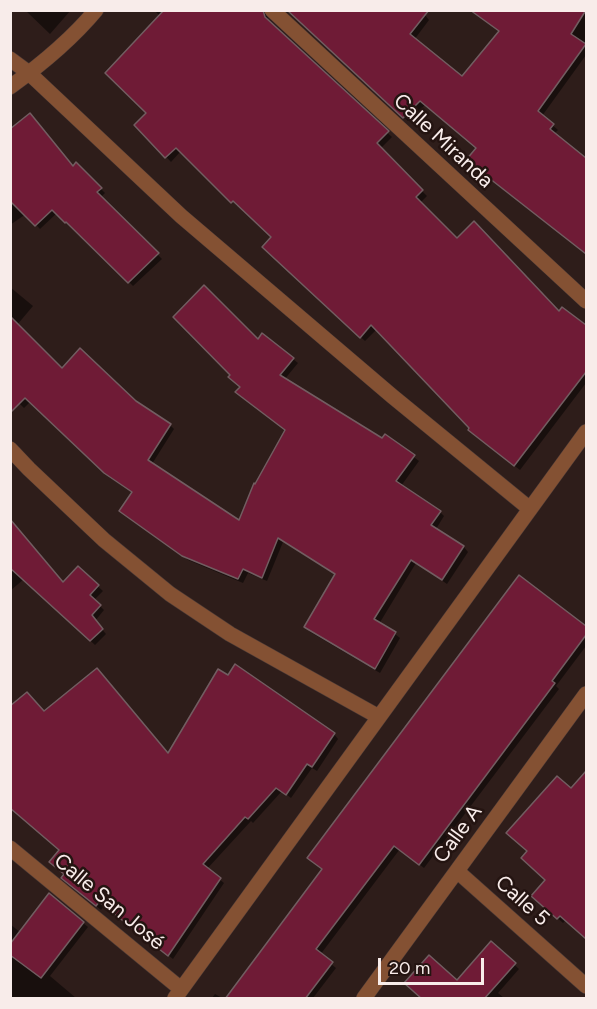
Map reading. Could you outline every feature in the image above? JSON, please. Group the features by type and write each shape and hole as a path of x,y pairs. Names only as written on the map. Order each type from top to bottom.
{"street":[{"path":"10,87 51,56 79,30 96,10"},
{"name":"Calle Miranda","path":"272,10 586,301"},
{"path":"10,59 28,73 181,216 392,396 530,509"},
{"path":"178,994 586,432"},
{"path":"10,449 29,470 104,540 170,594 230,633 379,717"},
{"name":"Calle A","path":"364,999 586,694"},
{"name":"Calle San José","path":"10,848 178,994"},
{"name":"Calle 5","path":"457,871 586,986"}],"building":[{"path":"164,10 263,10 265,17 389,131 377,143 423,190 416,197 457,238 474,221 559,311 562,307 586,325 586,372 514,466 468,430 469,428 371,325 360,338 262,247 271,237 233,201 231,203 176,148 165,158 134,125 146,113 105,73"},
{"path":"287,10 429,10 410,34 462,76 499,31 470,10 586,10 571,34 586,44 538,111 554,124 550,129 586,158 586,254 466,160 476,148 420,101 403,118"},
{"path":"30,113 73,166 76,162 102,188 97,192 159,253 128,283 52,210 35,226 10,201 10,129"},
{"path":"204,285 258,339 262,333 294,358 280,375 382,438 385,434 415,455 396,481 441,511 431,525 464,546 442,580 411,560 374,619 396,632 375,669 304,627 335,574 278,538 262,578 243,569 238,579 182,556 119,511 132,492 104,473 25,398 10,413 10,316 62,368 80,348 136,401 171,424 148,460 239,520 254,483 285,430 235,392 240,387 173,317"},
{"path":"10,519 63,582 78,566 99,585 90,595 101,605 92,615 103,629 90,641 10,568"},
{"path":"519,575 586,626 586,635 552,681 555,683 419,865 394,846 316,949 333,962 305,999 225,999 322,869 307,858"},
{"path":"235,664 335,733 312,767 307,764 286,795 276,788 248,819 245,817 203,864 221,878 168,956 99,902 96,906 61,878 64,874 49,862 59,850 10,808 10,706 27,692 44,711 97,668 168,753 218,669 228,675"},
{"path":"586,771 586,939 560,916 557,919 531,896 545,880 521,858 527,851 506,833 557,776 571,788"},
{"path":"49,893 84,922 41,978 10,955 10,944"},
{"path":"491,941 516,963 484,999 422,999 404,983 429,955 457,980"}]}
